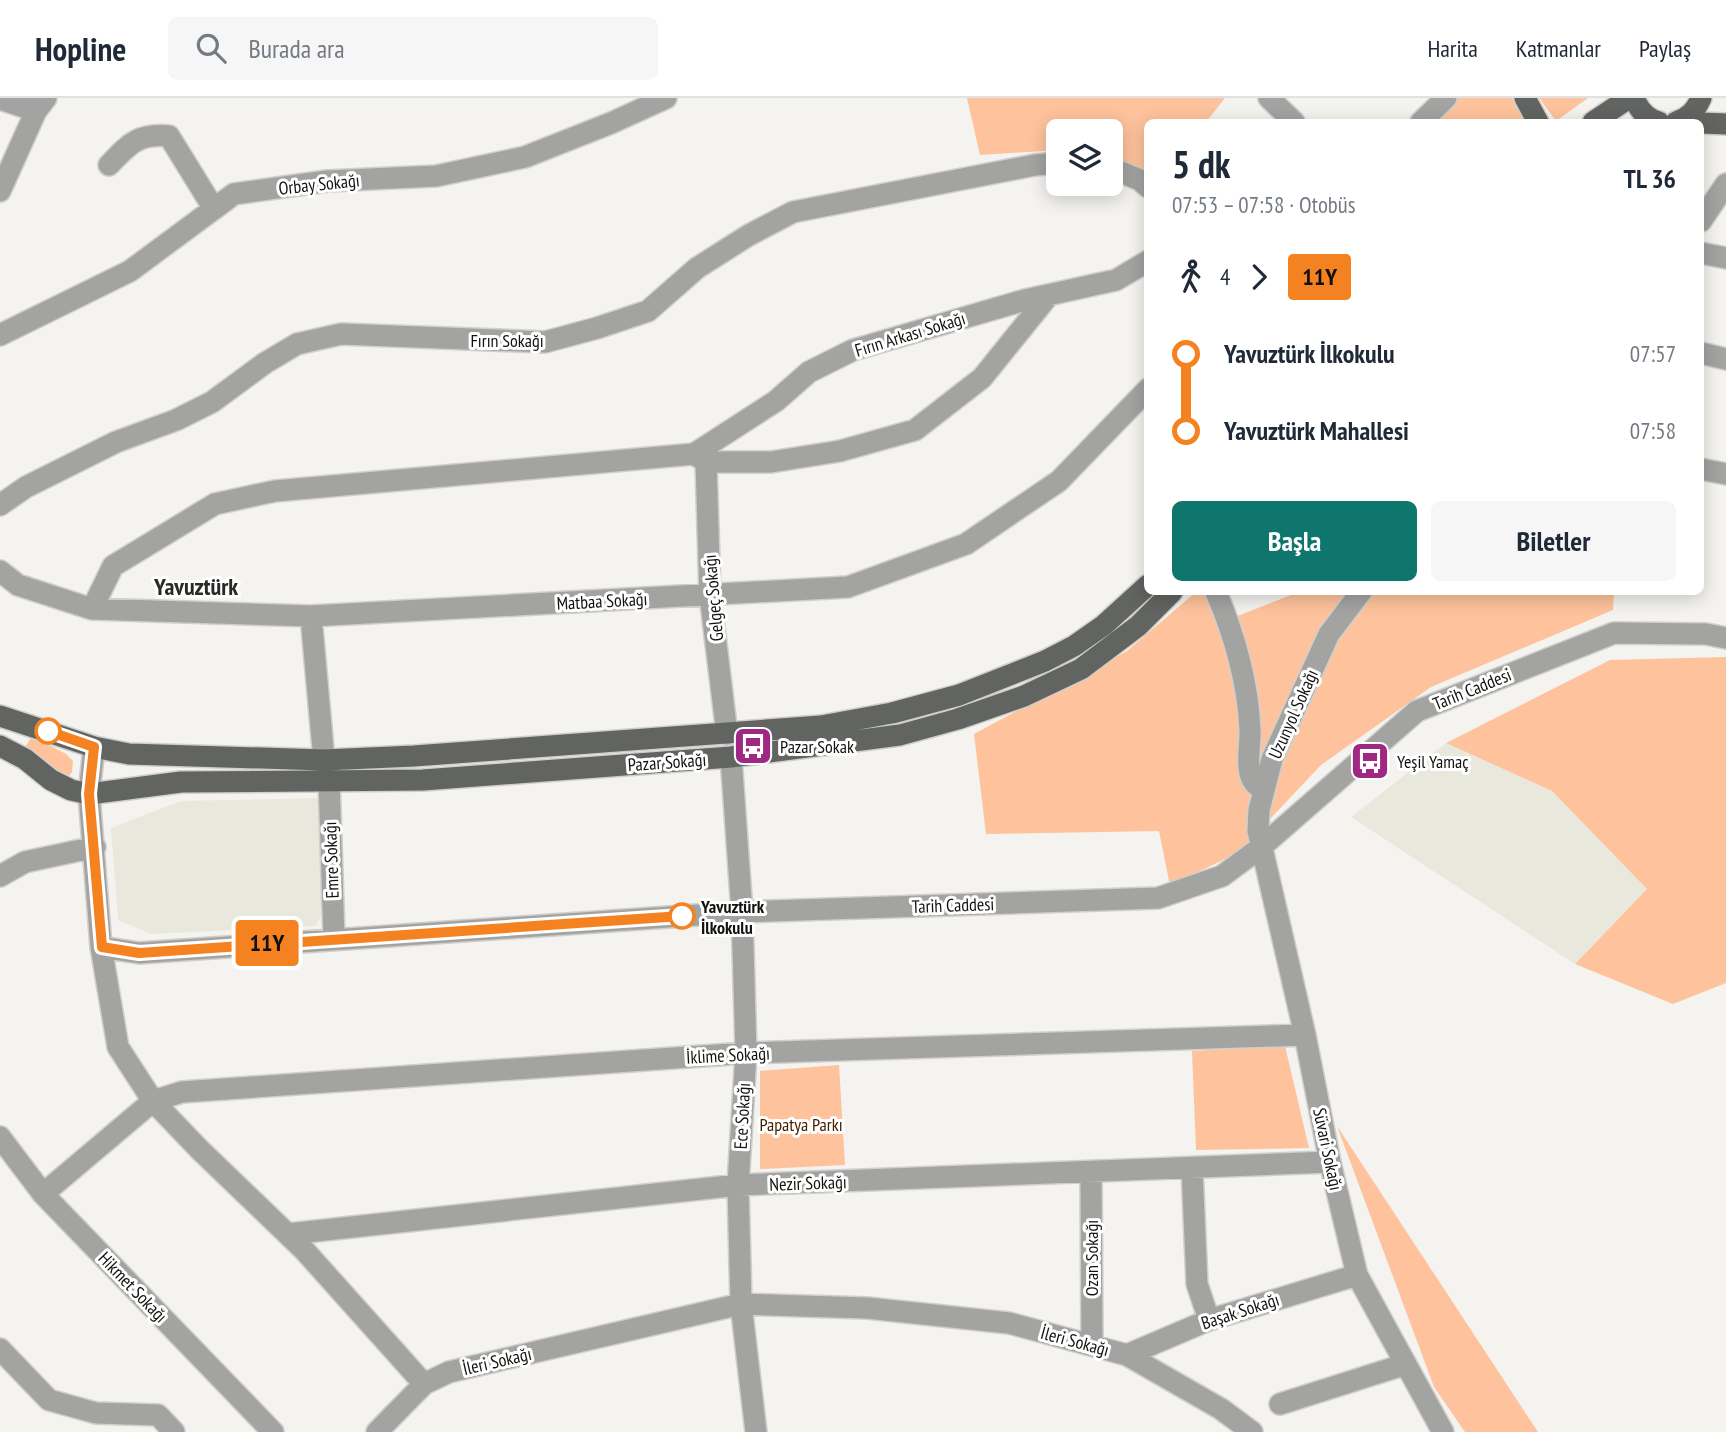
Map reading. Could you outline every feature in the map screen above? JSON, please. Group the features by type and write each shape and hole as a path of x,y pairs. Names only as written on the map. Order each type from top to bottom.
{"main road":[{"path":"1525,98 1536,119"},
{"path":"1598,119 1632,98 1645,116 1652,119"},
{"path":"1682,119 1696,109 1701,98"},
{"path":"1704,123 1726,124"},
{"name":"Pazar Sokağı","path":"89,794 181,782 327,770 427,755 821,726 892,713 959,695 1045,661 1074,646 1104,625 1144,589"},
{"name":"Pazar Sokağı","path":"0,716 94,747 129,754 423,780 731,757 900,735 958,719 1024,696 1081,669 1138,625 1169,595"},
{"path":"0,746 25,759 51,780 71,790 89,794"}],"street":[{"name":"Orbay Sokağı","path":"0,335 130,271 234,194 327,181 436,176 525,157 611,124 666,98"},
{"path":"1269,98 1291,119"},
{"path":"1424,119 1447,98"},
{"path":"0,99 41,105 0,191"},
{"path":"109,165 128,145 151,134 169,136 214,209"},
{"name":"Fırın Sokağı","path":"0,505 26,487 116,442 176,420 212,402 265,363 297,344 341,334 545,342 648,310 697,268 749,235 793,212 1046,164"},
{"path":"1123,173 1144,184"},
{"path":"1704,217 1726,184"},
{"path":"1704,254 1726,258"},
{"name":"Fırın Arkası Sokağı","path":"700,458 776,401 809,372 853,350 1049,295 1116,281 1144,264"},
{"path":"92,609 113,566 215,504 275,491 700,458 771,462 840,451 915,430 982,378 1049,295"},
{"path":"1704,354 1726,359"},
{"name":"Matbaa Sokağı","path":"0,571 18,585 92,609 311,616 848,587 966,544 1059,481 1144,393"},
{"name":"Gelgeç Sokağı","path":"700,458 710,595 727,734"},
{"path":"1704,470 1726,474"},
{"path":"1217,595 1236,650 1243,681 1250,730 1249,776 1256,786 1262,789"},
{"name":"Uzunyol Sokağı","path":"1261,848 1259,810 1262,789 1272,759 1329,634 1359,595"},
{"name":"Emre Sokağı","path":"311,616 327,770 334,939"},
{"name":"Tarih Caddesi","path":"102,947 139,953 742,912 1158,898 1222,876 1261,848 1417,711 1614,633 1706,634 1726,638"},
{"path":"94,747 89,794 102,947 118,1047 153,1101 288,1234 424,1384 377,1432"},
{"name":"Ece Sokağı","path":"731,757 742,912 746,1053 738,1185 741,1304 756,1432"},
{"path":"0,876 24,862 95,847"},
{"name":"Süvari Sokağı","path":"1261,848 1357,1275 1443,1432"},
{"name":"İklime Sokağı","path":"153,1101 182,1093 746,1053 1305,1035"},
{"path":"43,1194 153,1101"},
{"name":"Hikmet Sokağı","path":"0,1137 43,1194 273,1432"},
{"name":"Nezir Sokağı","path":"288,1234 738,1185 1330,1163"},
{"path":"1192,1168 1197,1284 1209,1320"},
{"name":"Ozan Sokağı","path":"1091,1172 1092,1345"},
{"name":"Başak Sokağı","path":"1127,1355 1209,1320 1357,1275"},
{"name":"İleri Sokağı","path":"424,1384 449,1372 741,1304 867,1308 1009,1323 1127,1355 1222,1409 1252,1432"},
{"path":"0,1349 49,1400 96,1413 158,1415 174,1432"},
{"path":"1280,1404 1406,1364"}],"shaded area":[{"path":"1446,743 1552,791 1647,889 1575,964 1351,817"},
{"path":"320,798 322,913 316,926 151,934 118,920 111,828 181,801"}],"green space":[{"path":"967,98 1225,98 1208,119 1144,119 1144,173 1123,161 1123,119 1046,119 1046,151 980,155"},
{"path":"1435,98 1512,98 1526,119 1416,119"},
{"path":"1539,98 1588,98 1559,119 1555,119"},
{"path":"1192,595 1219,595 1235,617 1291,595 1614,595 1613,610 1431,687 1321,765 1239,852 1170,886 1159,831 986,834 974,734 1127,651"},
{"path":"1726,657 1726,983 1673,1004 1575,964 1647,889 1552,791 1446,743 1610,660"},
{"path":"32,736 66,754 73,761 72,772 68,777 61,776 24,749"},
{"path":"1285,1046 1309,1148 1196,1150 1192,1051"},
{"name":"Papatya Parkı","path":"839,1065 845,1165 760,1169 760,1071"},
{"path":"1337,1126 1538,1432 1465,1432 1434,1387"}],"bus line":[{"name":"11Y","path":"48,731 94,747 89,794 102,947 139,953 682,916"}],"place":[{"name":"Pazar Sokak","path":"753,746"},
{"name":"Yeşil Yamaç","path":"1370,761"},
{"name":"Yavuztürk İlkokulu","path":"682,916"}],"district":[{"name":"Yavuztürk","path":"196,586"}]}
